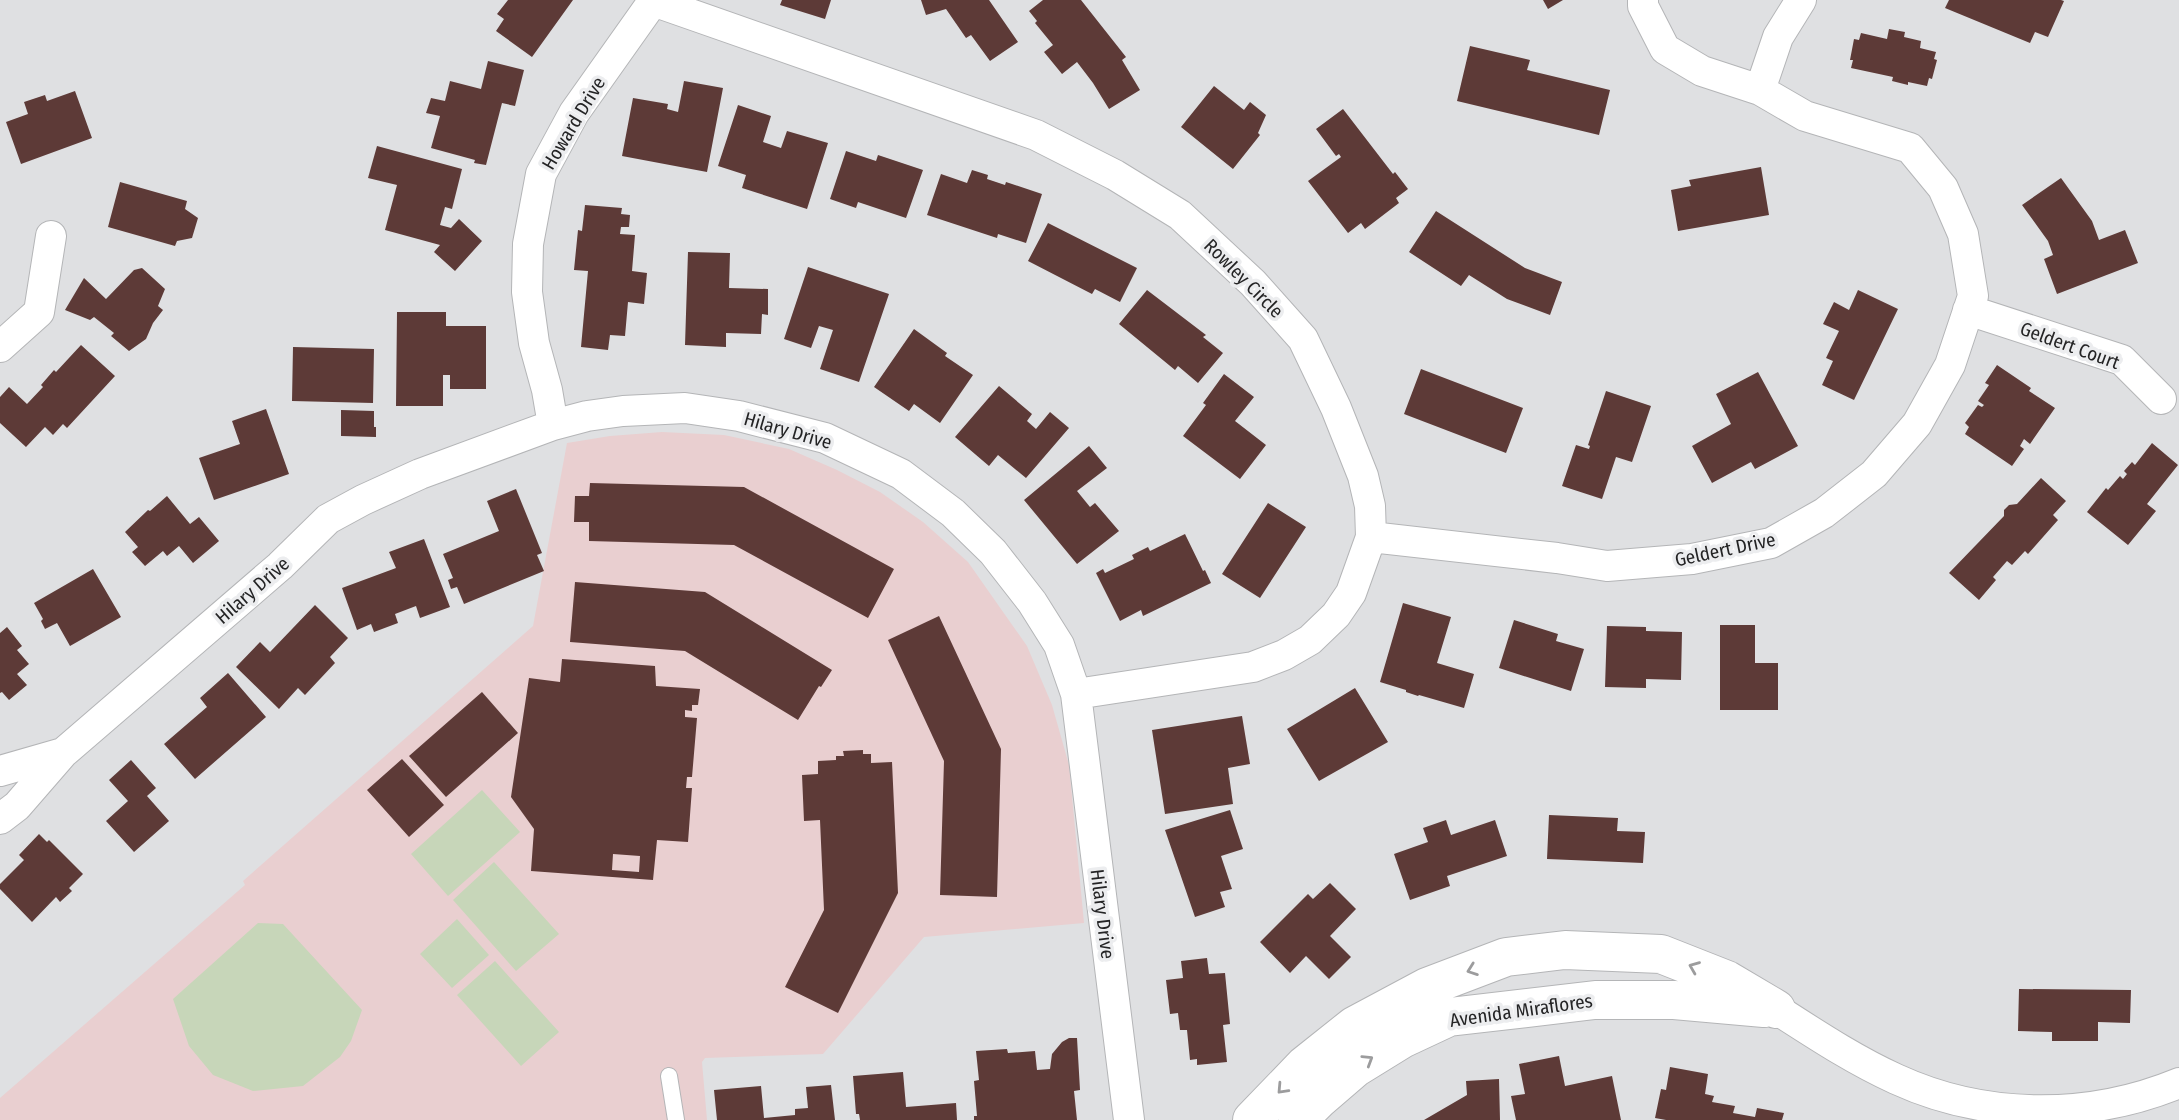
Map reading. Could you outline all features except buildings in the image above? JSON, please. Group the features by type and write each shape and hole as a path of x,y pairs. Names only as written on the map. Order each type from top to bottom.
{"street":[{"name":"Geldert Drive","path":"1371,537 1607,566 1692,559 1772,543 1824,513 1874,474 1917,424 1950,365 1973,296 1963,234 1943,188 1910,149 1805,116 1760,90 1702,71 1665,49 1643,6 1643,0"},
{"path":"1760,90 1778,37 1801,0"},
{"name":"Howard Drive","path":"553,425 534,343 527,292 528,244 541,174 574,113 653,1"},
{"name":"Rowley Circle","path":"653,1 1036,135 1115,175 1180,215 1253,283 1303,339 1336,408 1363,476 1370,506 1371,537 1351,593 1336,615 1310,640 1284,655 1253,667 1076,694"},
{"path":"0,347 38,312 51,236"},
{"name":"Geldert Court","path":"1968,310 2122,360 2161,399"},
{"name":"Hilary Drive","path":"0,819 17,806 63,753 280,566 328,520 363,500 420,474 553,425 587,416 623,411 685,408 725,414 825,438 901,474 953,513 993,552 1032,602 1059,645 1076,694 1129,1120"},
{"name":"Hilary Drive","path":"0,771 63,753"},
{"name":"Avenida Miraflores","path":"1252,1120 1304,1065 1354,1026 1427,986 1506,957 1566,950 1661,954 1727,980 1863,1063 1897,1080 1930,1093 1986,1107 2040,1117 2116,1105 2179,1083"},
{"name":"Avenida Miraflores","path":"1298,1120 1319,1098 1355,1069 1402,1039 1449,1017 1595,1000 1674,1000 1776,1009"}],"lane":[{"path":"669,1076 676,1120"}],"shaded area":[{"path":"662,432 724,435 789,449 880,492 923,522 968,562 1027,646 1052,705 1069,765 1084,923 924,937 823,1054 705,1058 702,1062 707,1120 0,1120 0,1098 245,885 243,881 533,626 567,443"}],"green space":[{"path":"482,790 520,832 448,896 411,854"},
{"path":"494,862 559,934 516,971 453,900"},
{"path":"457,919 489,955 452,988 420,954"},
{"path":"258,923 283,924 362,1010 351,1041 340,1057 303,1086 253,1091 213,1075 189,1046 173,999"},
{"path":"495,961 559,1032 521,1066 457,995"}]}
